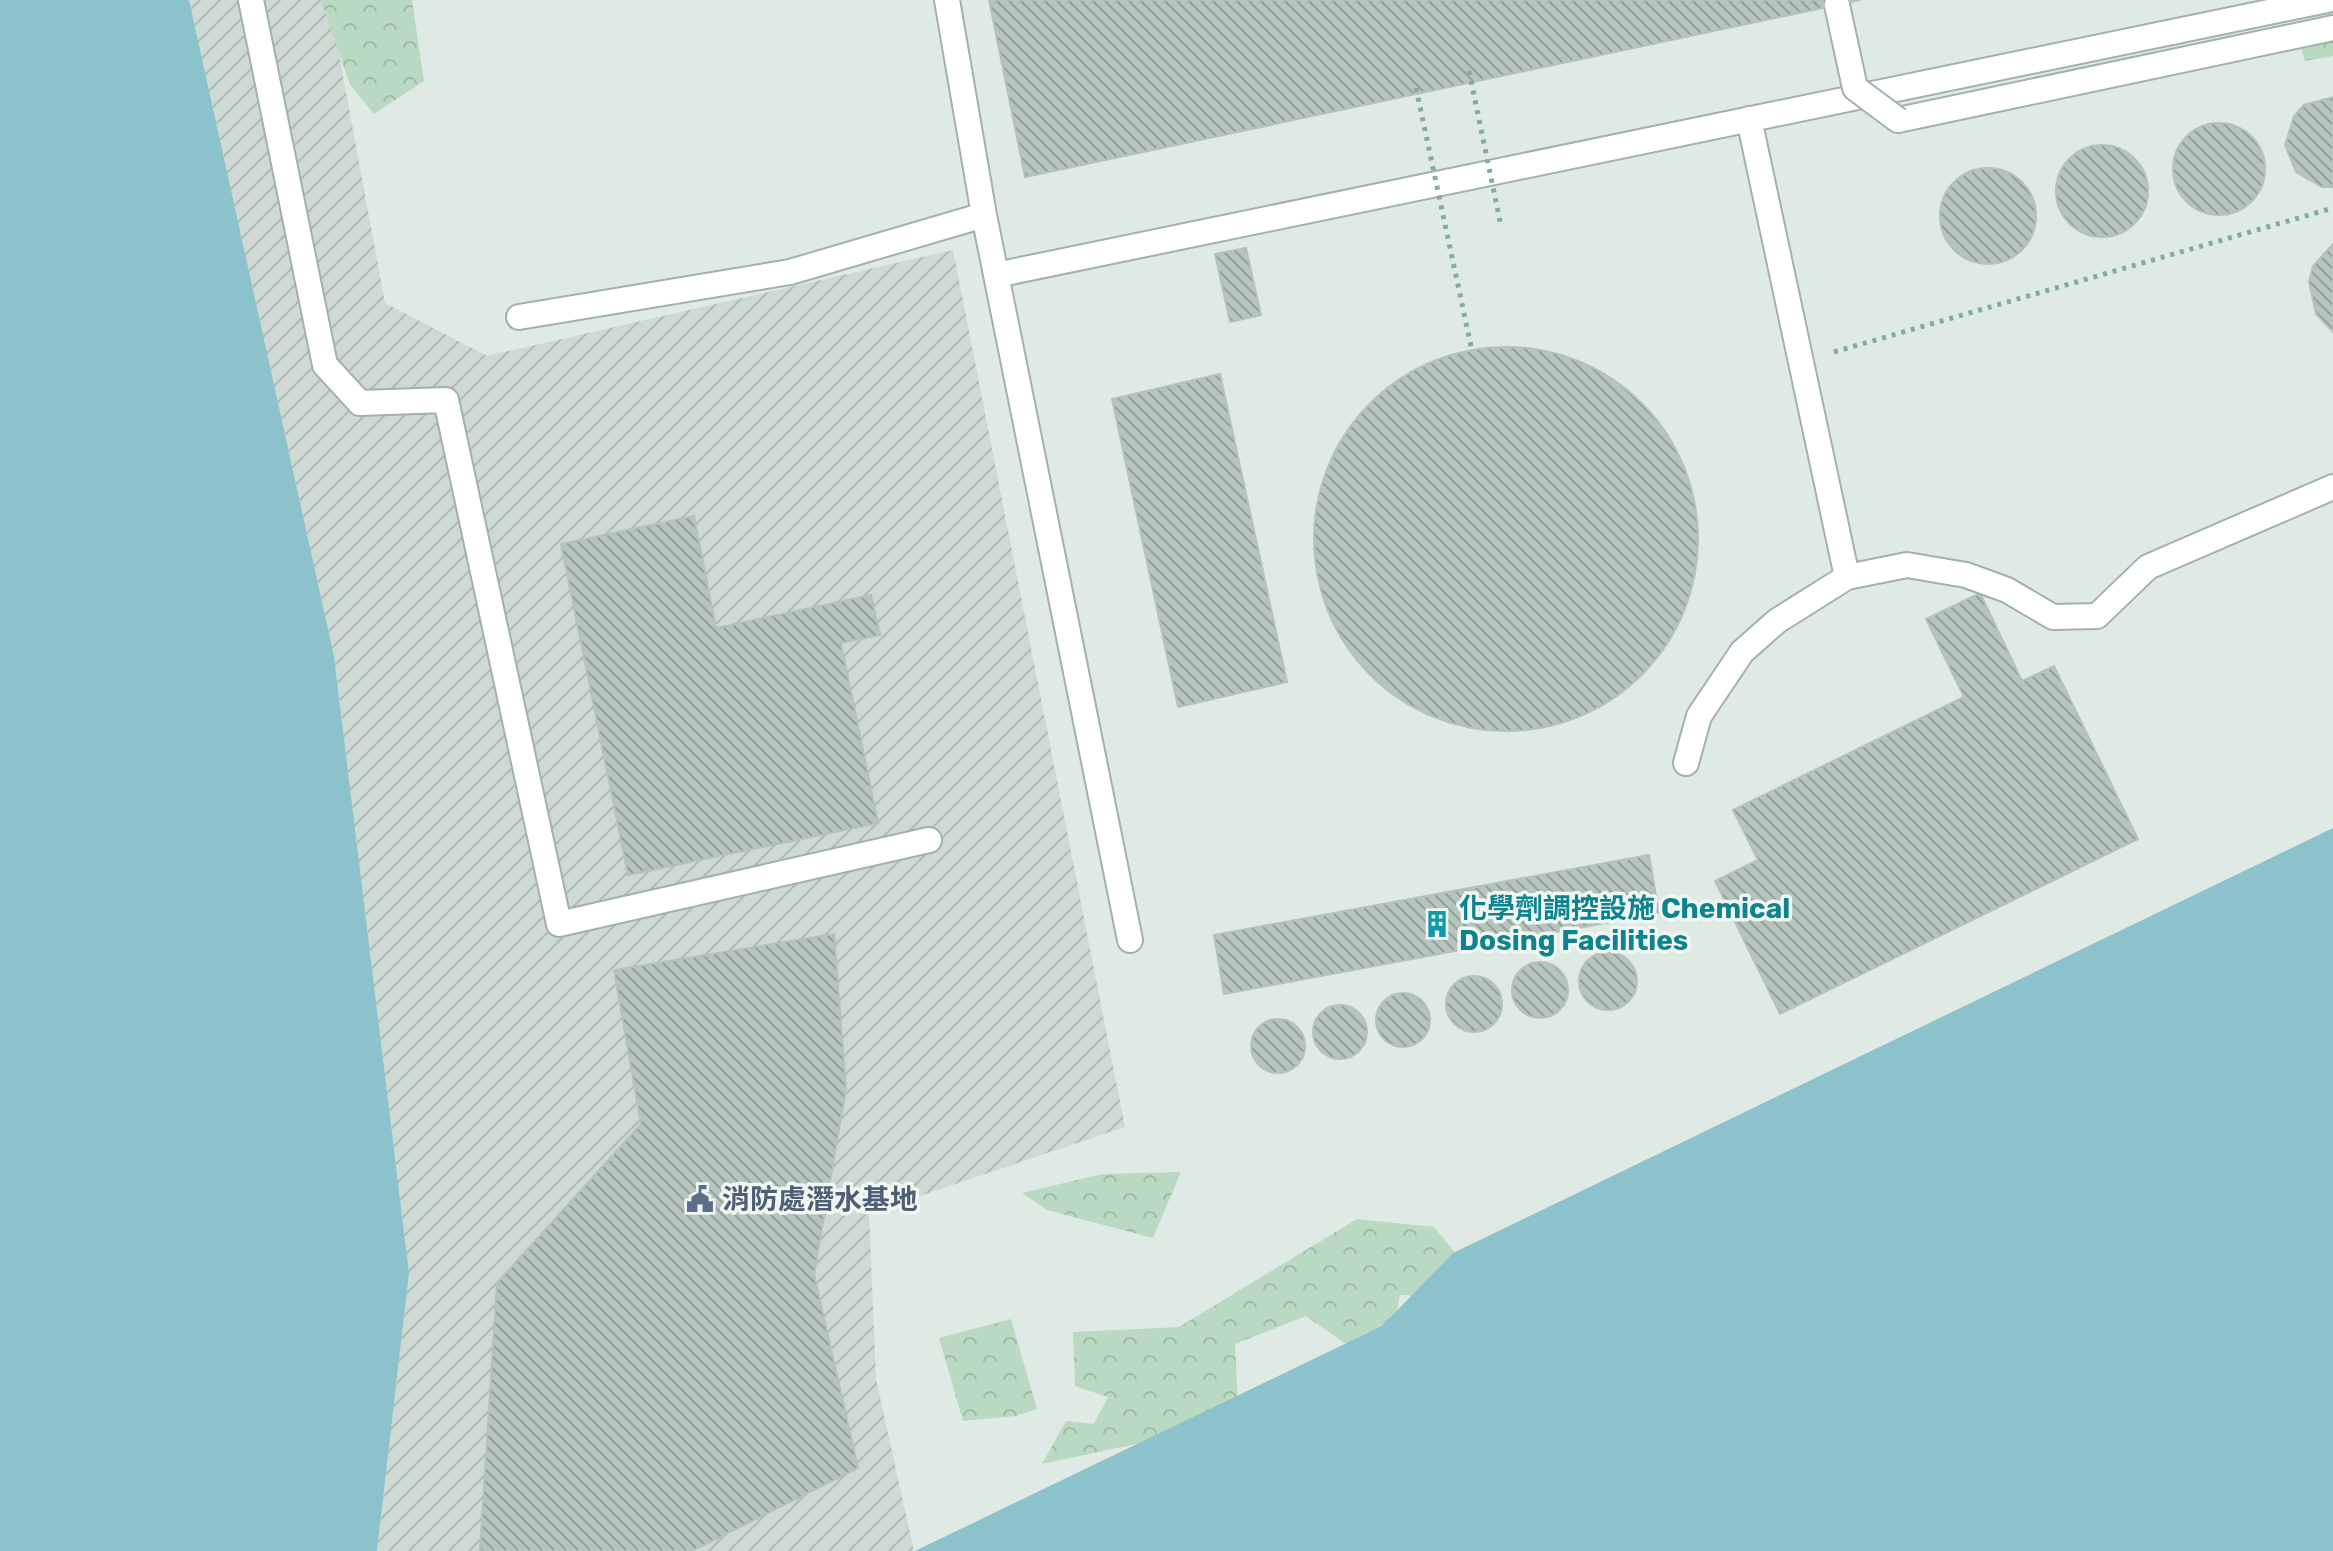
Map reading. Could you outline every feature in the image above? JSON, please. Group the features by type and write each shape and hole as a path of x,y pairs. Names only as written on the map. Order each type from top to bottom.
{"lane":[{"path":"251,0 325,365 360,403 446,400 559,924 929,840"},
{"path":"947,0 984,215 1130,940"},
{"path":"996,275 2327,0"},
{"path":"1837,5 1855,88 1898,120 2333,28"},
{"path":"1749,119 1847,577"},
{"path":"519,317 790,272 984,215"},
{"path":"1686,763 1699,716 1742,652 1777,621 1847,577 1907,565 1966,575 2007,590 2053,617 2097,616 2148,567 2333,487"}],"path":[{"path":"1469,71 1501,226"},
{"path":"1416,88 1472,351"},
{"path":"1801,361 2333,208"}],"shaded area":[{"path":"189,0 329,0 385,303 487,356 953,250 1125,1127 869,1213 876,1379 914,1551 377,1551 409,1273 334,656"}],"green space":[{"path":"321,0 412,0 424,81 374,114 350,85"},
{"path":"2333,12 2333,56 2305,61 2296,29"},
{"path":"1181,1172 1153,1238 1047,1210 1022,1193 1102,1174"},
{"path":"1357,1219 1434,1227 1470,1271 1434,1297 1400,1295 1393,1331 1363,1356 1306,1316 1235,1344 1239,1422 1042,1464 1066,1421 1094,1424 1108,1397 1075,1386 1073,1332 1179,1327"},
{"path":"1011,1319 1037,1409 1016,1416 963,1421 939,1338"}],"water":[{"path":"0,0 189,0 334,656 409,1273 377,1551 0,1551"},
{"path":"2333,828 2333,1551 915,1551 1382,1326 1453,1253"}],"building":[{"path":"989,0 1860,0 1025,177"},
{"path":"2333,97 2333,187 2322,187 2296,172 2285,145 2294,116 2304,105"},
{"path":"2210,123 2228,123 2245,130 2258,143 2265,169 2258,195 2245,208 2228,215 2210,215 2193,208 2180,195 2173,178 2173,160 2180,143 2193,130"},
{"path":"2102,145 2120,148 2135,158 2145,173 2148,191 2145,209 2135,224 2120,234 2102,237 2084,234 2069,224 2059,209 2056,191 2059,173 2069,158 2084,148"},
{"path":"1988,168 2006,172 2022,182 2032,198 2036,216 2032,234 2022,250 2006,260 1988,264 1970,260 1954,250 1944,234 1940,216 1944,198 1954,182 1970,172"},
{"path":"2333,244 2333,332 2316,314 2309,282 2313,266"},
{"path":"1246,248 1261,315 1230,322 1215,254"},
{"path":"1506,347 1543,351 1579,362 1613,379 1642,403 1666,432 1690,483 1698,539 1694,576 1683,612 1666,646 1642,675 1613,699 1562,723 1506,731 1469,727 1433,716 1399,699 1370,675 1346,646 1322,595 1314,539 1318,502 1329,466 1346,432 1370,403 1399,379 1450,355"},
{"path":"1220,374 1287,682 1178,707 1112,399"},
{"path":"694,516 716,628 871,595 880,635 841,643 878,823 628,875 561,544"},
{"path":"1980,593 2022,681 2054,666 2138,839 1780,1014 1715,881 1758,860 1733,810 1964,697 1926,619"},
{"name":"化學劑調控設施 Chemical Dosing Facilities","path":"1649,855 1659,913 1224,994 1214,935"},
{"name":"消防處潛水基地","path":"834,934 846,1089 814,1274 858,1468 692,1551 480,1551 497,1283 641,1124 614,970"},
{"path":"1608,952 1628,961 1637,981 1628,1001 1608,1010 1588,1001 1579,981 1588,961"},
{"path":"1540,962 1560,970 1568,990 1560,1010 1540,1018 1520,1010 1512,990 1520,970"},
{"path":"1474,976 1493,985 1502,1004 1493,1023 1474,1032 1455,1023 1446,1004 1455,985"},
{"path":"1403,993 1422,1001 1430,1020 1422,1039 1403,1047 1384,1039 1376,1020 1384,1001"},
{"path":"1340,1005 1359,1013 1367,1032 1359,1051 1340,1059 1321,1051 1313,1032 1321,1013"},
{"path":"1278,1019 1297,1027 1305,1046 1297,1065 1278,1073 1259,1065 1251,1046 1259,1027"}],"place":[{"name":"化學劑調控設施 Chemical Dosing Facilities","path":"1437,924"},
{"name":"消防處潛水基地","path":"700,1199"}]}
